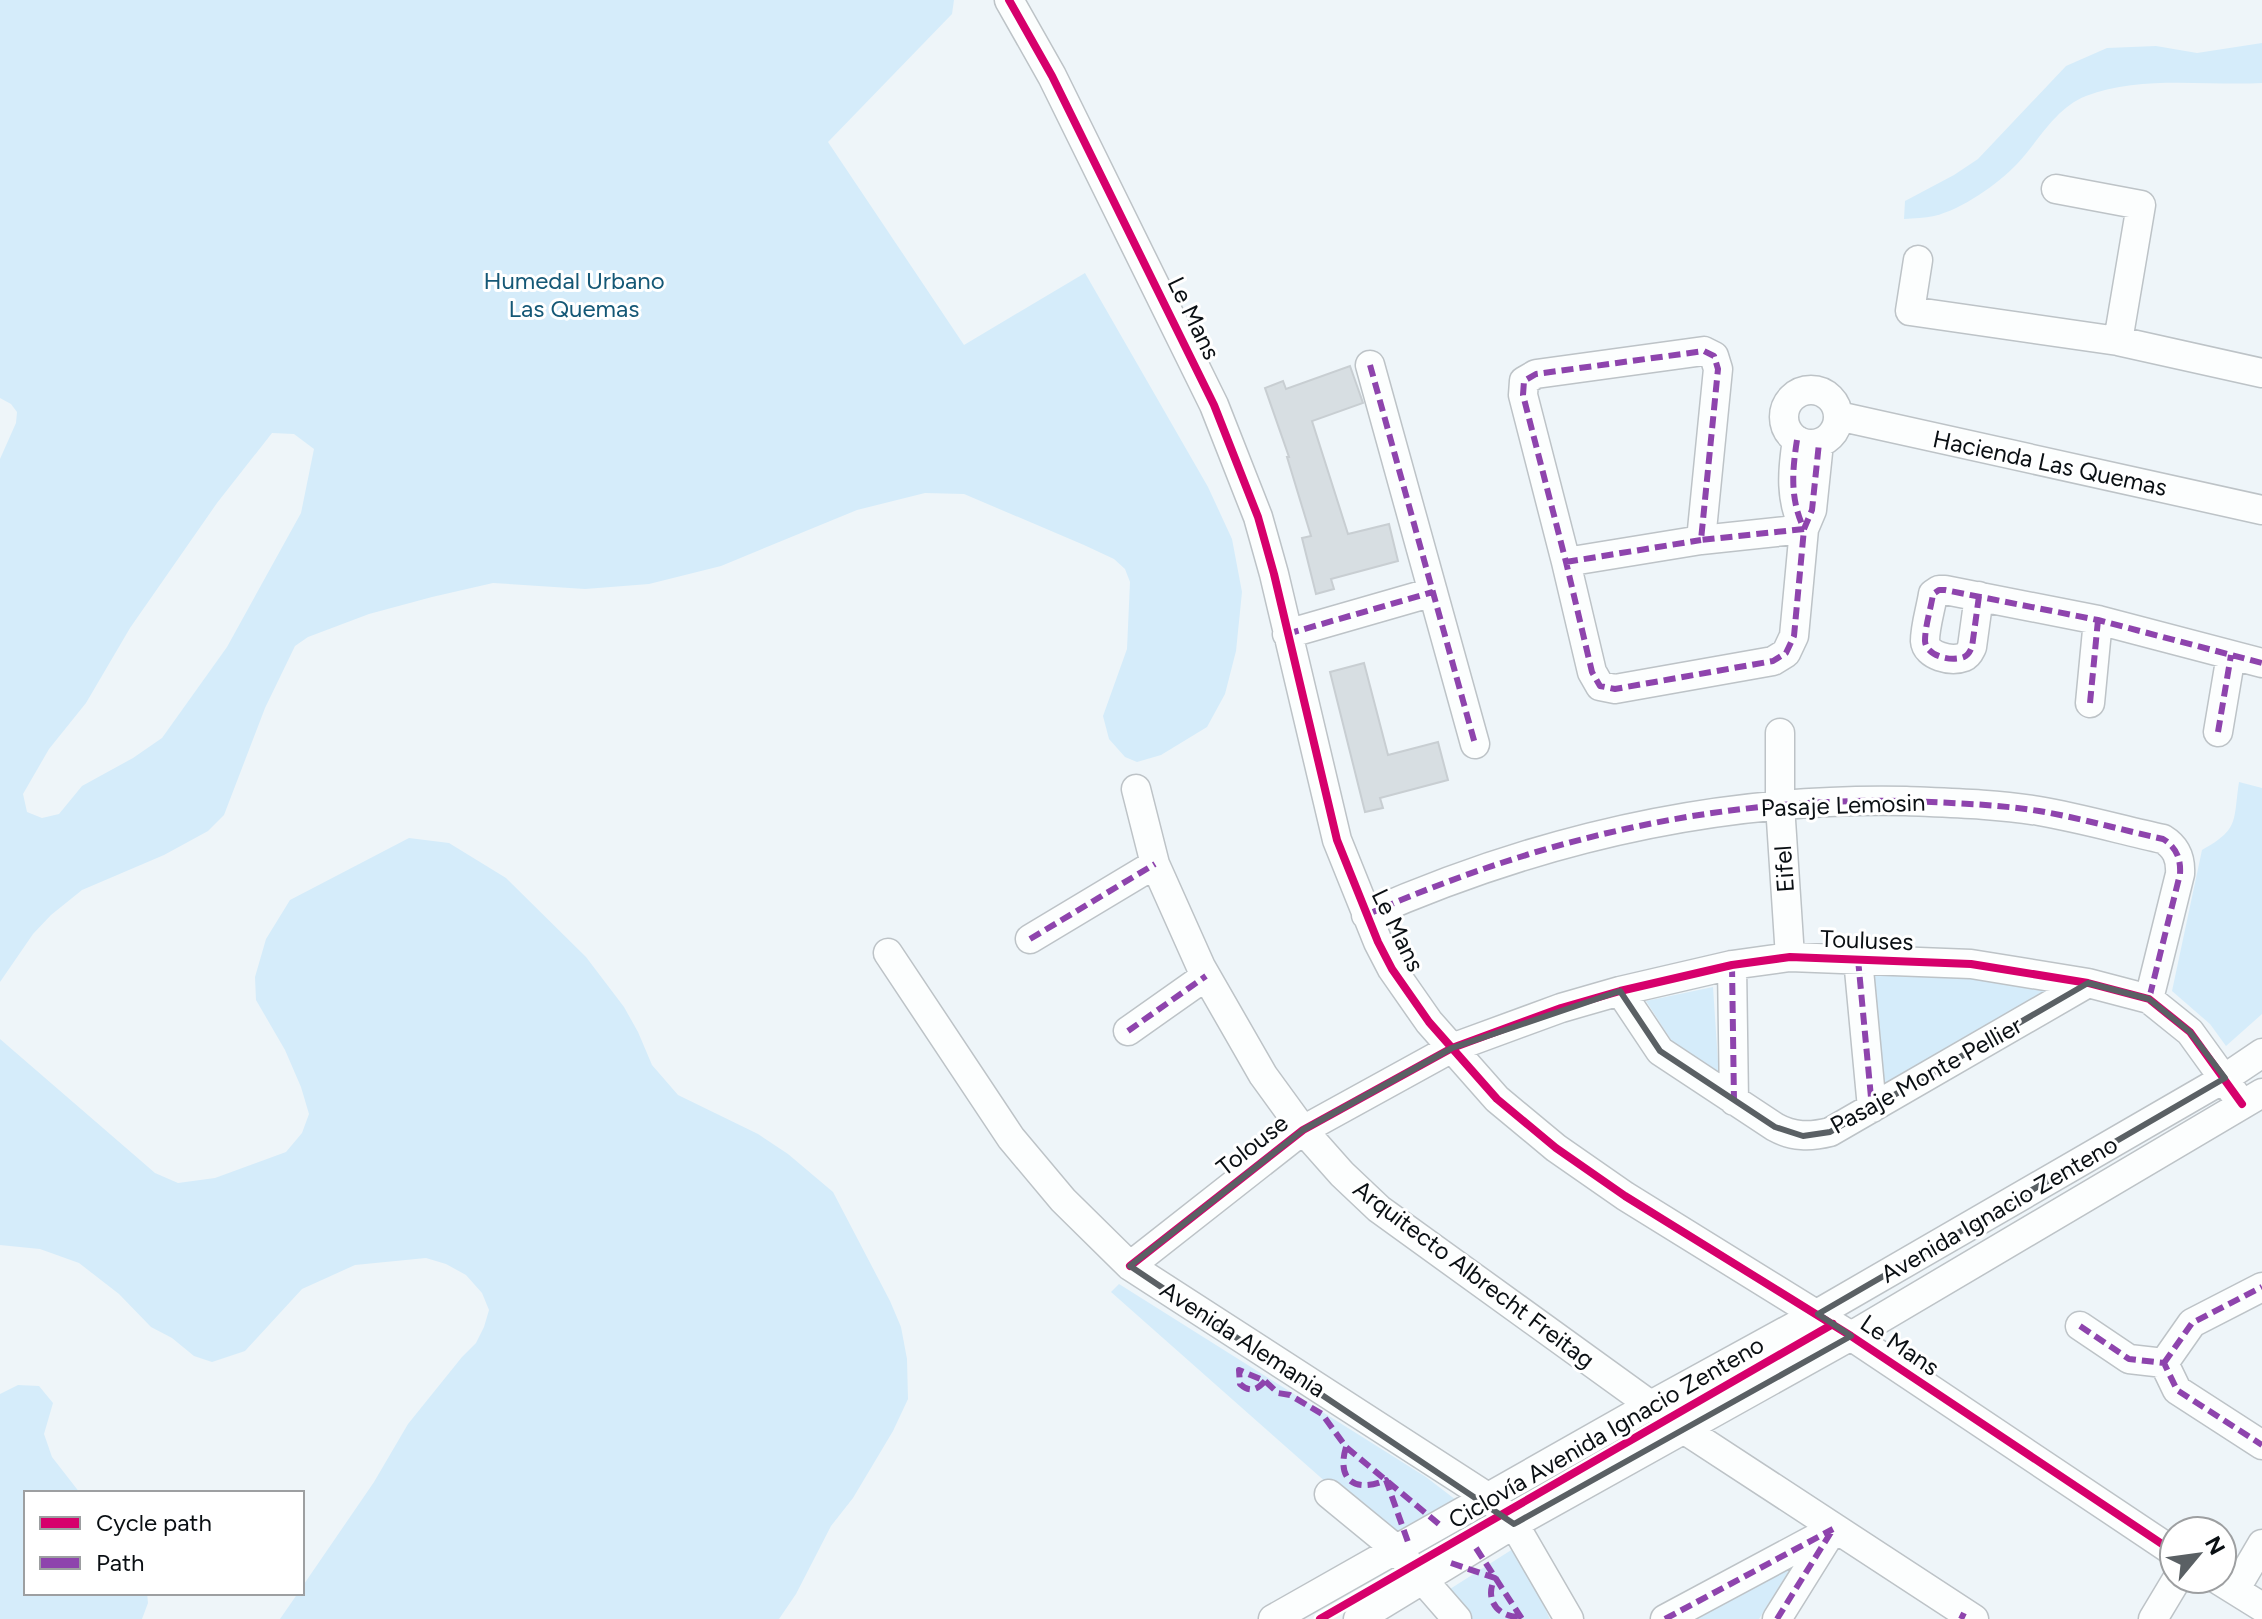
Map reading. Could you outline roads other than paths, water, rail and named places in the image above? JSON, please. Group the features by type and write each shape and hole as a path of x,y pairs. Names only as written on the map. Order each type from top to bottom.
{"street":[{"name":"Le Mans","path":"1009,0 1052,76 1214,405 1258,517 1337,840 1366,915 1392,969 1429,1022 1497,1099 1556,1148 1625,1196 1851,1336 2158,1541"},
{"path":"2056,189 2141,205 2118,341"},
{"path":"1918,260 1910,311 2118,341 2262,373"},
{"path":"1701,540 1718,369 1714,356 1704,351 1536,374 1524,381 1523,395 1592,672 1600,686 1615,689 1773,661 1786,653 1794,636 1804,529 1796,512 1792,481 1808,442"},
{"path":"1370,365 1475,744"},
{"path":"1808,389 1819,390 1829,396 1836,405 1838,416 1836,428 1829,437 1808,442 1788,433 1784,422 1788,400 1808,389"},
{"name":"Hacienda Las Quemas","path":"1838,416 2262,510"},
{"path":"1566,562 1701,540 1804,529"},
{"path":"1287,634 1433,592"},
{"path":"1979,596 2098,620 2262,663"},
{"path":"2090,703 2098,620"},
{"path":"2218,732 2231,655"},
{"name":"Eifel","path":"1780,733 1780,805 1790,957"},
{"name":"Arquitecto Albrecht Freitag","path":"1136,789 1155,864 1206,976 1263,1075 1303,1130 1342,1174 1379,1209 1685,1430 1966,1617"},
{"name":"Pasaje Lemosin","path":"1366,915 1470,872 1577,839 1681,817 1780,805 1884,801 1988,806 2039,812 2163,839 2174,848 2180,874 2149,999"},
{"path":"1030,939 1155,864"},
{"name":"Avenida Alemania","path":"888,953 1011,1138 1063,1200 1130,1266 1489,1498 1514,1524"},
{"name":"Touluses","path":"1452,1048 1561,1008 1732,965 1790,957 1971,964 2088,983 2149,999 2190,1032 2225,1078 2252,1098"},
{"path":"1858,959 1872,1108"},
{"path":"1732,965 1734,1101"},
{"path":"1128,1031 1206,976"},
{"name":"Pasaje Monte Pellier","path":"1620,991 1660,1051 1775,1127 1803,1136 1830,1132 2088,983"},
{"name":"Tolouse","path":"1130,1266 1303,1130 1452,1048"},
{"name":"Avenida Ignacio Zenteno","path":"1273,1619 1817,1314 2225,1078 2262,1053"},
{"name":"Avenida Ignacio Zenteno","path":"1358,1619 1514,1524 1851,1336 2252,1098"},
{"path":"2164,1363 2192,1323 2260,1290"},
{"path":"2080,1326 2129,1359 2164,1363"},
{"path":"2164,1363 2177,1390 2262,1445"},
{"path":"1329,1494 1396,1549 1457,1619"},
{"path":"1514,1524 1569,1619"},
{"path":"1665,1619 1833,1529"},
{"path":"1777,1619 1833,1529"},
{"path":"2238,1571 2262,1544"},
{"path":"2238,1592 2262,1607"},
{"path":"2153,1619 2167,1595"}],"park label":[{"name":"Humedal Urbano Las Quemas","path":"574,294"}]}
